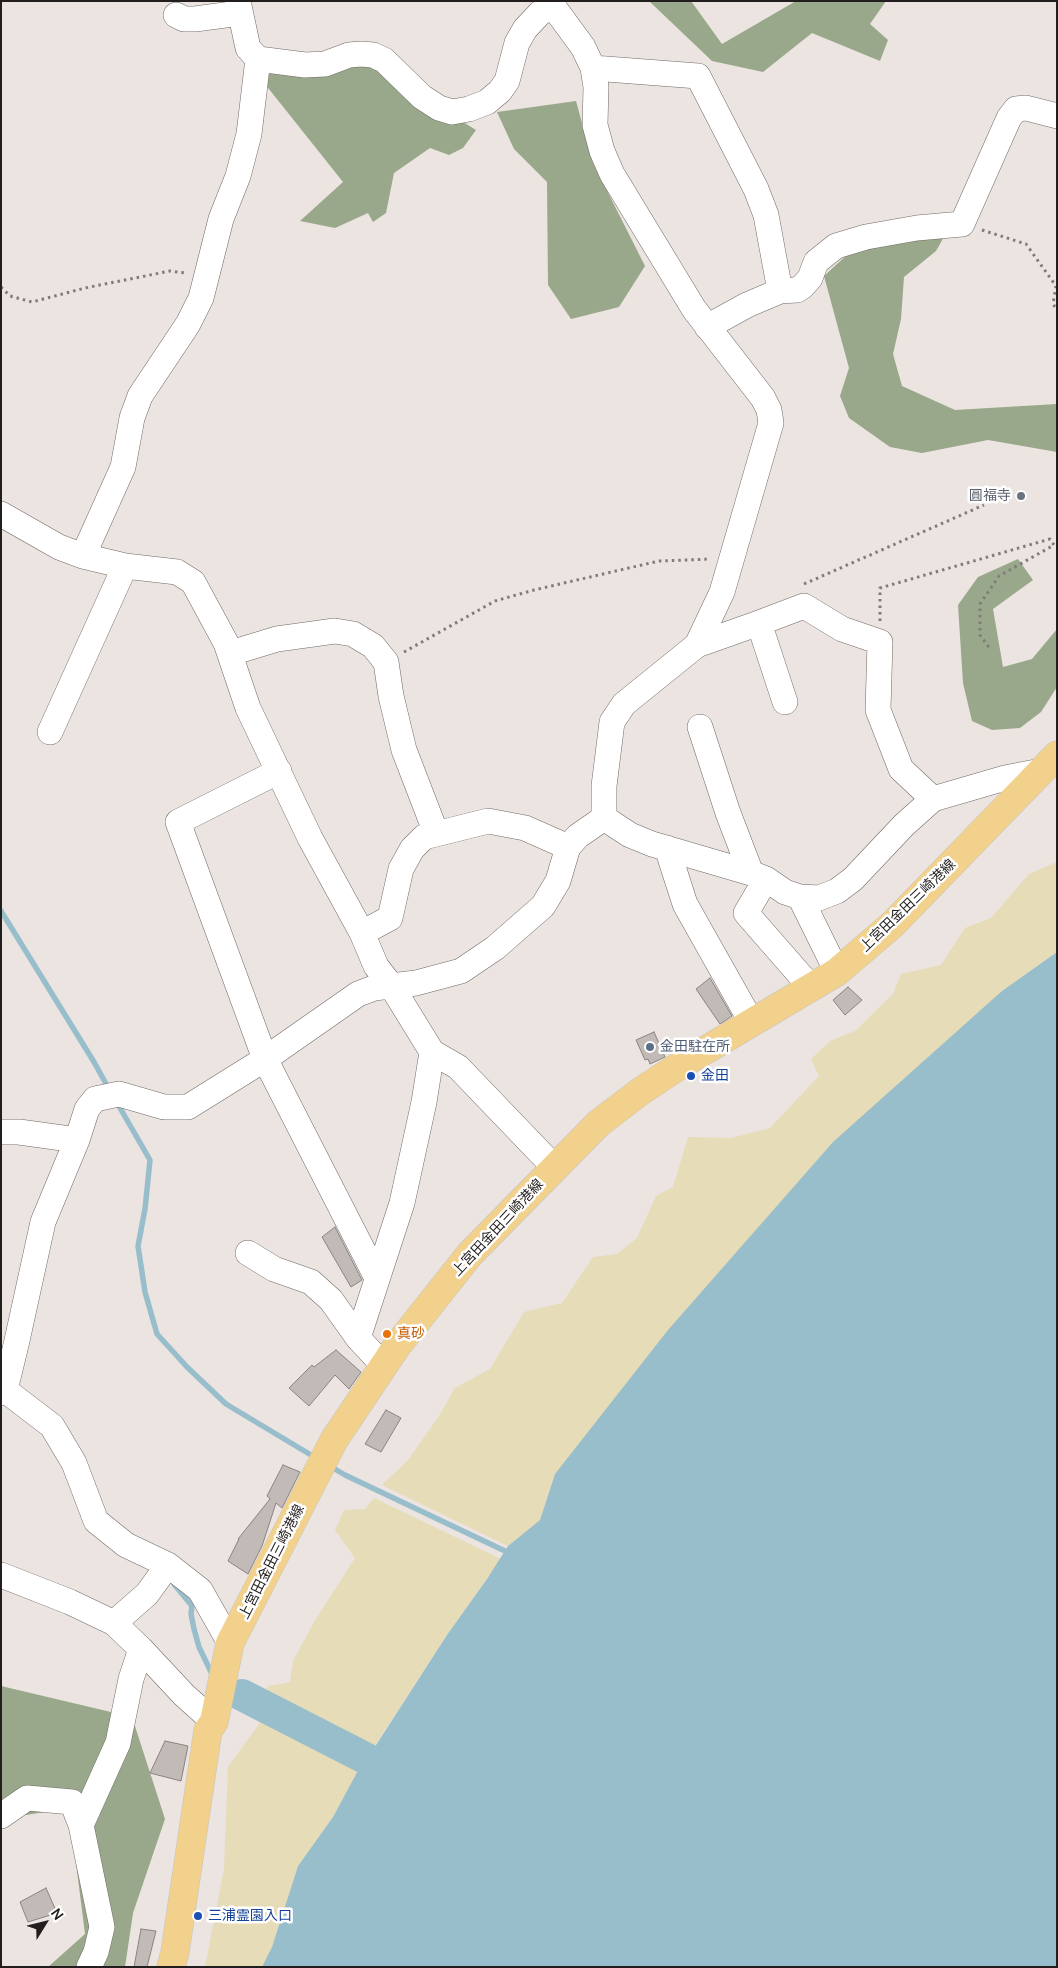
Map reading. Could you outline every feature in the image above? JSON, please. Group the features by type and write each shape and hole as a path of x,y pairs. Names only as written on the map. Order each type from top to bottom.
{"main road":[{"name":"上宮田金田三崎港線","path":"171,1967 175,1952 208,1730 214,1722 230,1643 323,1462 397,1346 470,1254 599,1122 641,1091 837,972 893,924 1049,763"}],"street":[{"path":"180,17 195,19 239,7 248,48 258,59 305,65 325,64 349,55 373,55 384,60 422,97 439,108 452,112 469,109 486,102 500,91 507,81 517,43 525,29 540,13 553,3 583,47 593,68 596,87 595,125 602,151 612,174 707,328 763,398 769,410 771,423 732,559 722,592 698,645"},
{"path":"83,556 123,466 132,418 140,396 188,324 201,298 222,219 238,176 249,134 258,59"},
{"path":"593,68 698,76 756,189 766,215 780,292"},
{"path":"707,328 748,305 780,292 797,290 810,278 816,262 836,246 866,237 909,229 962,224 1009,118 1016,109 1026,108 1057,116"},
{"path":"1,514 59,547 83,556 126,566 177,572 192,582 231,653 248,708 310,838 362,933 376,966 392,987 432,1052 458,1067 555,1168"},
{"path":"50,732 126,566"},
{"path":"604,818 604,786 610,734 612,722 617,713 632,698 698,645 804,606 842,629 880,642 878,710 901,770 933,799"},
{"path":"759,623 785,702"},
{"path":"231,653 277,639 335,631 353,634 373,646 386,662 391,696 404,750 436,833"},
{"path":"700,727 728,813 758,876 746,913 801,976 814,987"},
{"path":"604,818 630,835 758,876 785,892 800,897 819,898 837,891 848,883 904,825 933,799 1049,763"},
{"path":"279,771 178,822 265,1059 377,1278"},
{"path":"230,1643 200,1590 168,1565 126,1545 96,1521 74,1463 52,1426 3,1391 43,1222 88,1109 95,1099 119,1094 164,1107 188,1107 265,1059 358,994 374,988 392,987 440,978 461,971 495,948 543,906 558,881 568,847 578,836 604,818"},
{"path":"362,933 390,918 401,869 412,849 424,837 488,821 525,828 568,847"},
{"path":"667,848 685,904 752,1023"},
{"path":"800,897 837,972"},
{"path":"358,1338 402,1203 424,1102 432,1052"},
{"path":"1,1132 20,1132 77,1140"},
{"path":"248,1253 274,1269 311,1282 331,1300 358,1338 384,1366"},
{"path":"114,1623 147,1594 168,1565"},
{"path":"1,1575 70,1602 114,1623 184,1695 214,1722"},
{"path":"81,1825 118,1743 131,1679 141,1649"},
{"path":"1,1816 26,1798 72,1802 81,1825 102,1927 96,1952 89,1967"}],"path":[{"path":"962,224 1026,244 1056,286 1053,304 1057,310"},
{"path":"1,287 10,296 32,302 85,288 170,271 206,276"},
{"path":"798,587 984,505"},
{"path":"880,642 880,588 1050,539 1054,545 1000,576 980,604 980,635 991,650"},
{"path":"386,662 495,601 659,561 732,559"}],"green space":[{"path":"649,1 691,1 722,44 796,1 886,1 870,24 888,40 880,61 812,33 763,72 712,61"},
{"path":"371,65 476,130 463,148 449,155 430,148 394,173 386,213 373,222 368,213 335,228 300,221 343,182 261,79 263,72 312,77 329,76 354,66"},
{"path":"576,101 593,163 645,266 619,307 571,319 548,285 547,182 514,149 497,112"},
{"path":"945,235 936,251 904,277 901,319 893,354 902,386 955,410 1057,404 1057,452 988,440 922,453 890,447 849,418 840,396 849,368 824,276 850,252"},
{"path":"1018,559 1033,580 993,609 1003,667 1032,659 1057,629 1057,687 1041,712 1020,728 992,730 972,721 963,683 958,605 978,577"},
{"path":"1,1686 132,1717 165,1819 133,1913 125,1967 48,1967 85,1934 69,1808 26,1815 1,1801"}],"sand":[{"path":"1057,862 1057,952 1002,991 555,1474 540,1520 508,1546 382,1485 408,1460 439,1416 455,1388 490,1369 524,1312 562,1303 593,1257 617,1254 637,1238 656,1196 673,1187 688,1137 731,1138 770,1128 819,1076 811,1059 830,1041 855,1031 893,994 901,974 941,965 965,928 991,918 1029,874"},
{"path":"374,1498 501,1559 447,1635 368,1756 259,1699 269,1686 290,1682 293,1661 314,1622 355,1558 335,1530 344,1510 365,1509"},
{"path":"267,1713 362,1763 333,1817 298,1866 272,1947 262,1967 205,1967 224,1869 228,1767"}],"water":[{"path":"1057,952 1057,1967 262,1967 272,1947 298,1866 333,1817 362,1763 367,1759 447,1635 508,1546 540,1520 555,1474 668,1330 833,1142 1002,991"}],"building":[{"path":"710,978 732,1016 720,1024 696,989"},
{"path":"848,987 862,1000 845,1015 833,1000"},
{"name":"金田駐在所","path":"654,1032 665,1057 650,1064 648,1059 645,1060 636,1040"},
{"path":"335,1227 362,1280 351,1287 322,1237"},
{"path":"336,1350 361,1372 349,1389 335,1375 309,1406 289,1388 312,1365 314,1367"},
{"path":"386,1410 401,1418 381,1452 365,1444"},
{"path":"283,1465 300,1472 282,1508 276,1503 262,1546 248,1574 228,1561 238,1539 270,1499 267,1496"},
{"path":"165,1741 188,1746 181,1781 150,1773"},
{"path":"46,1888 57,1913 28,1922 20,1902"},
{"path":"141,1929 156,1931 147,1967 134,1967"}],"waterway":[{"path":"1,911 110,1091"},
{"path":"116,1101 150,1160 145,1209 138,1246 145,1292 157,1334 187,1367 226,1404 316,1458"},
{"path":"328,1465 345,1475 505,1551"},
{"path":"174,1584 192,1606 191,1614 199,1647 211,1672"},
{"path":"242,1695 367,1759"}],"place":[{"name":"圓福寺","path":"1021,496"},
{"name":"金田駐在所","path":"650,1047"},
{"name":"金田","path":"691,1076"},
{"name":"真砂","path":"387,1334"},
{"name":"三浦霊園入口","path":"198,1916"}]}
